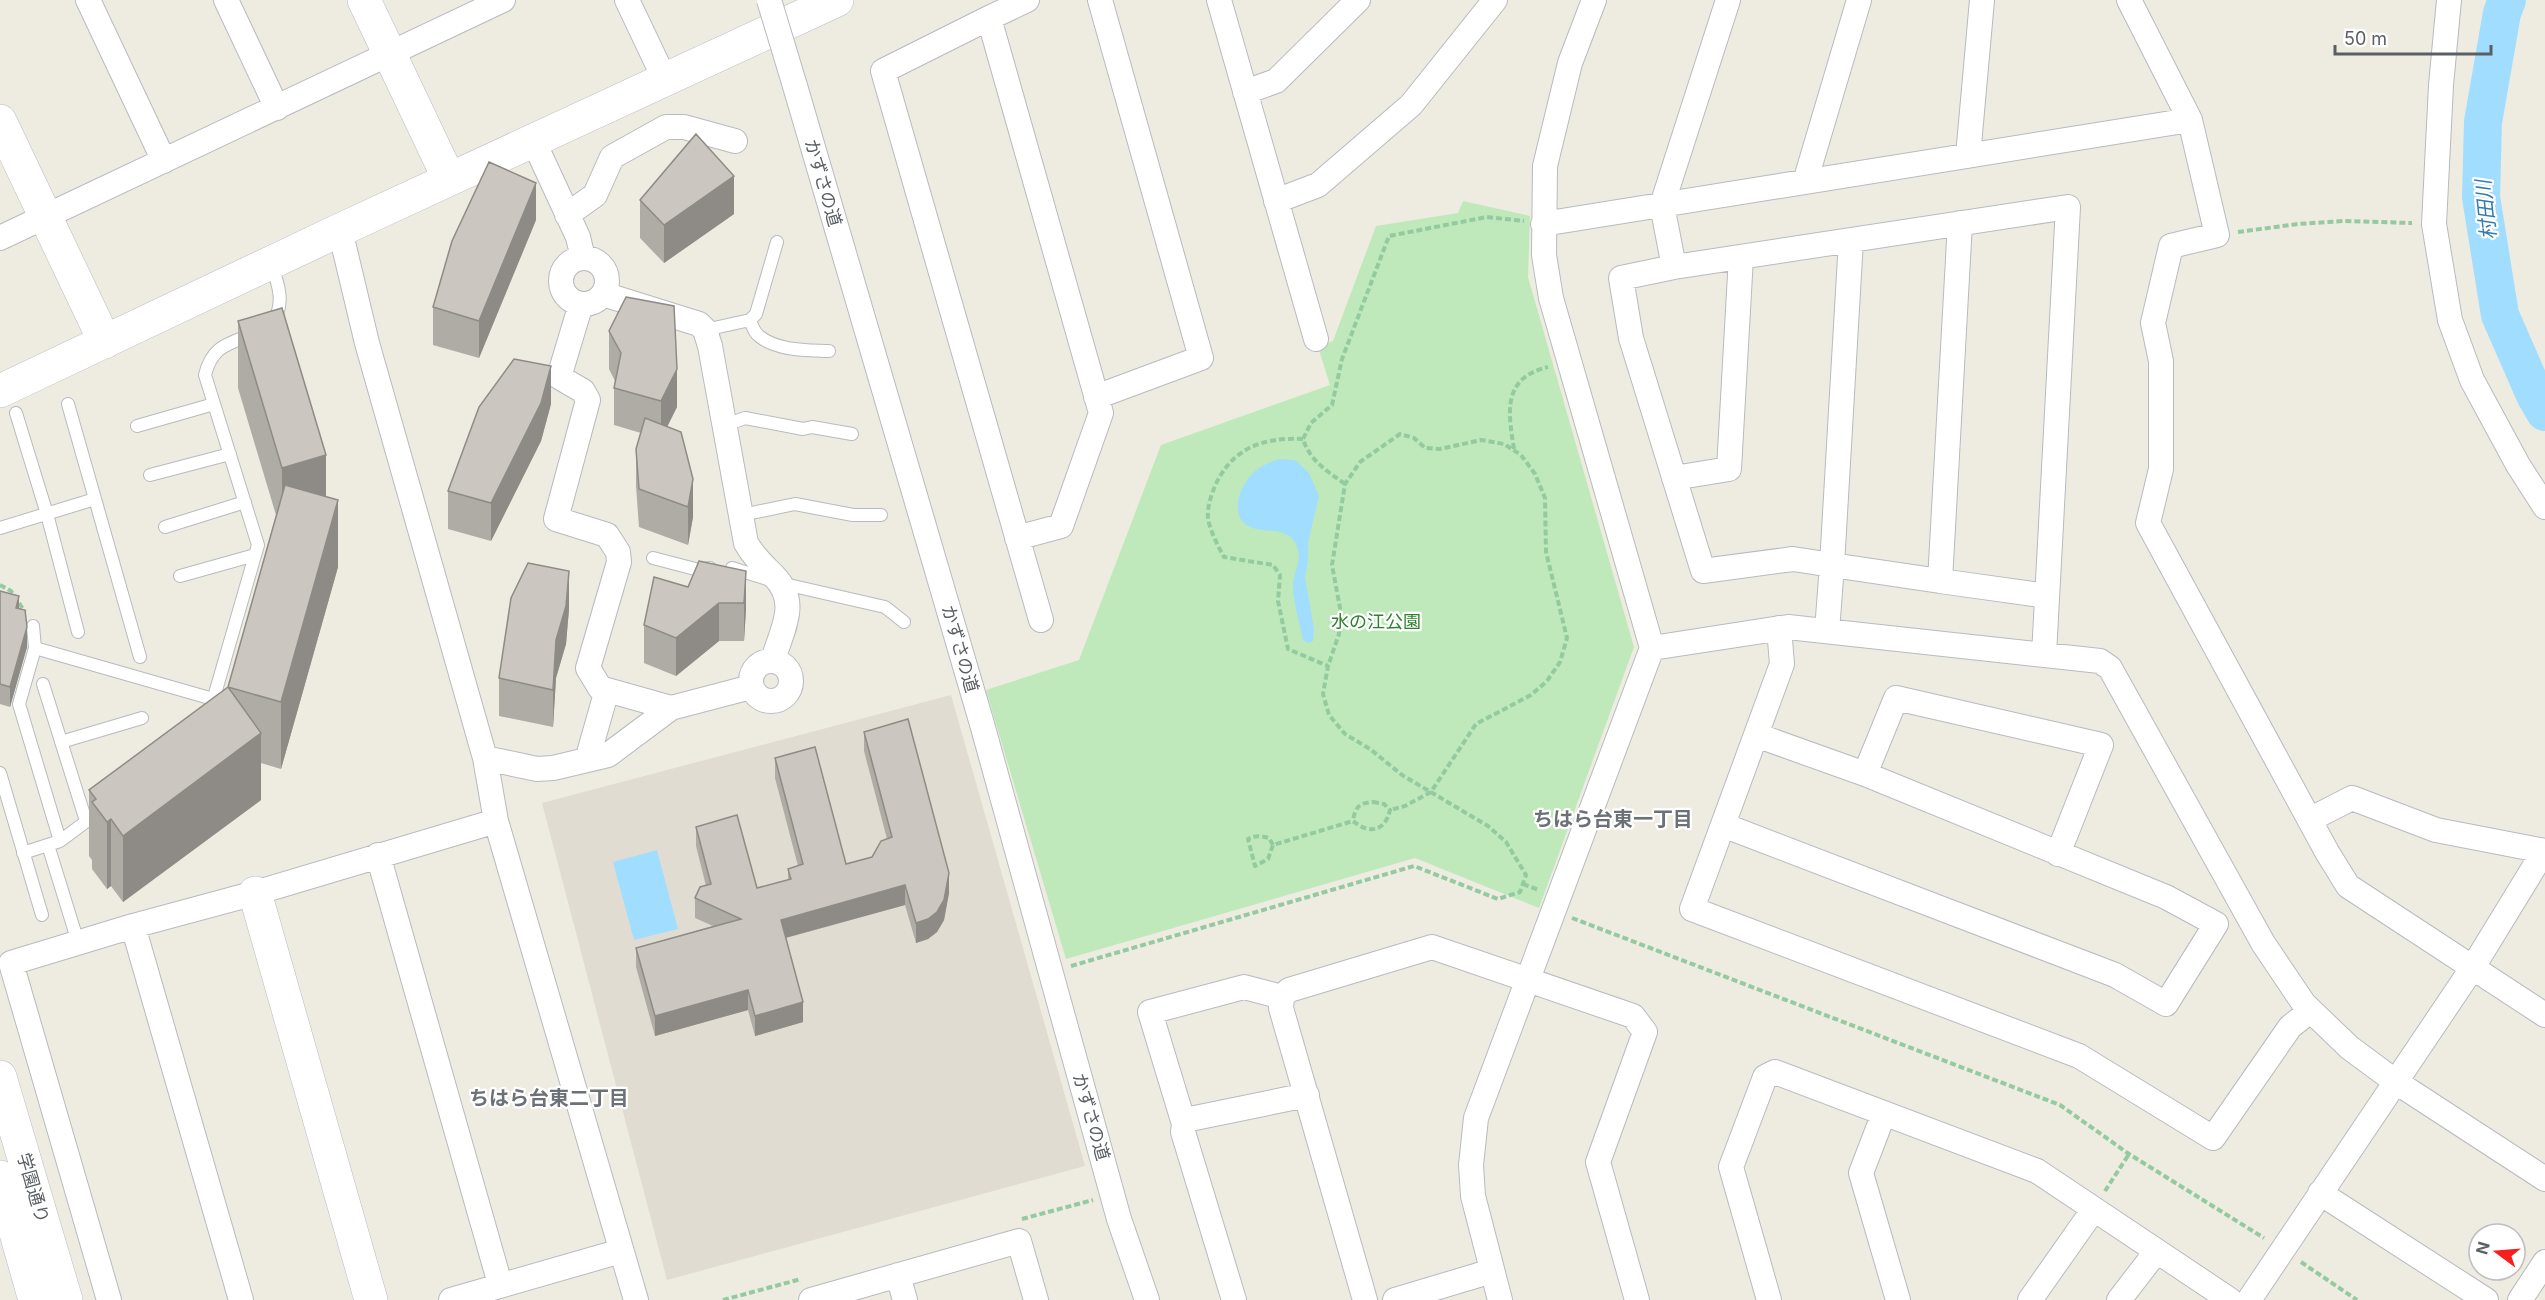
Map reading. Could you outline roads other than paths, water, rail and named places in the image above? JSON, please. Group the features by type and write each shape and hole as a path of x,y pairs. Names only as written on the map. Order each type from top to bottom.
{"street":[{"path":"88,0 164,161"},
{"path":"226,0 277,108"},
{"path":"364,0 449,179"},
{"path":"0,238 503,0"},
{"path":"627,0 665,80"},
{"name":"かずさの道","path":"768,0 982,724 1119,1219 1147,1300"},
{"path":"8,402 105,342 449,179 837,0"},
{"path":"1027,0 883,71 1041,620"},
{"path":"1096,397 1201,358 1100,0"},
{"path":"1219,0 1316,339"},
{"path":"1245,92 1276,81 1358,0"},
{"path":"1276,201 1318,186 1411,105 1495,0"},
{"path":"1500,1300 1473,1196 1471,1164 1476,1118 1652,648 1551,298 1544,255 1545,166 1569,63 1594,0"},
{"path":"1674,267 1662,205 1728,0"},
{"path":"1805,182 1859,0"},
{"path":"1968,156 1982,0"},
{"path":"2129,0 2190,120 2217,235 2171,246 2154,323 2161,361 2161,469 2148,523 2348,886 2545,1014"},
{"path":"2450,0 2441,85 2434,224 2450,321 2472,380 2518,465 2545,507"},
{"path":"989,18 1101,413 1060,526 1017,538"},
{"path":"1544,224 2190,120"},
{"path":"0,122 105,342"},
{"path":"567,215 595,195 604,169 612,157 666,126 684,127 735,141"},
{"path":"533,140 578,237 583,258"},
{"path":"2044,655 2068,207 1674,267 1621,278 1632,338 1704,571 1793,559 2047,596"},
{"path":"1940,581 1960,223"},
{"path":"340,230 367,344 485,758 496,821 636,1300"},
{"path":"1827,631 1851,240"},
{"path":"1674,478 1729,469 1741,257"},
{"path":"583,258 600,264 607,280 603,294 594,302 581,304 569,299 561,283 567,266 583,258"},
{"path":"603,294 699,324 705,330 711,346 723,426 746,543 751,553 780,583 788,596 789,606 773,660"},
{"path":"581,304 559,377 572,382 583,391 588,400 556,519 607,535 618,552 619,562 588,668 600,688 671,708"},
{"path":"1652,648 1788,627 2100,661 2110,668 2263,943 2286,980 2310,1011 2350,1048 2396,1082 2545,1179"},
{"path":"1779,628 1782,664 1692,909 2079,1056 2213,1138 2290,1027 2310,1011"},
{"path":"773,660 787,668 790,675 789,691 776,701 768,702 754,694 751,687 752,671 758,665 773,660"},
{"path":"485,758 537,769 553,768 608,755 671,708 751,687"},
{"path":"587,760 607,690"},
{"path":"1865,774 1896,698 2101,745 2058,854"},
{"path":"1723,825 2115,975 2166,1004 2216,924 2166,897 1865,774 1756,735"},
{"path":"2249,1300 2473,967 2545,851 2436,830 2352,798 2311,819"},
{"path":"109,1300 11,963 496,821"},
{"path":"378,855 500,1284"},
{"path":"255,893 370,1300"},
{"path":"133,926 241,1300"},
{"path":"1365,1300 1281,1008 1282,997 1289,990 1432,947 1633,1016 1646,1032 1598,1162 1637,1300"},
{"path":"1234,1300 1183,1132 1184,1124 1150,1012 1244,987 1282,997"},
{"path":"1769,1300 1731,1167 1765,1077 1775,1072 2037,1172 2230,1300"},
{"name":"学園通り","path":"0,1077 66,1300"},
{"path":"1184,1124 1190,1119 1307,1095"},
{"path":"1884,1113 1861,1173 1898,1300"},
{"name":"学園通り","path":"0,1177 35,1300"},
{"path":"2320,1193 2486,1300"},
{"path":"2030,1300 2094,1209"},
{"path":"811,1300 1019,1241 1036,1300"},
{"path":"451,1300 500,1284 621,1251"},
{"path":"2119,1300 2156,1251"},
{"path":"2520,1300 2545,1262"},
{"path":"1395,1300 1492,1272"},
{"path":"898,1275 905,1300"}],"lane":[{"path":"705,330 750,320 756,314 777,242"},
{"path":"205,728 258,545 205,375 208,363 219,348 263,330 275,319 280,294 271,264"},
{"path":"750,320 757,335 767,341 800,350 829,351"},
{"path":"8,402 47,514 78,632"},
{"path":"68,404 140,657"},
{"path":"137,426 214,404"},
{"path":"723,426 745,418 803,429 812,427 852,434"},
{"path":"150,475 230,454"},
{"path":"0,528 95,499"},
{"path":"165,527 245,501"},
{"path":"742,515 795,504 853,515 881,515"},
{"path":"180,576 255,555"},
{"path":"653,558 699,570 726,566 780,583 885,607 904,622"},
{"path":"33,626 35,648 19,704 78,942"},
{"path":"35,648 213,699"},
{"path":"43,684 86,821"},
{"path":"61,742 142,718"},
{"path":"0,773 42,915"},
{"path":"23,853 54,843 113,801"}],"water":[{"path":"1280,459 1295,460 1309,473 1319,496 1308,542 1305,577 1314,629 1313,641 1308,643 1303,640 1294,599 1293,582 1299,555 1295,542 1284,533 1248,526 1239,515 1238,500 1248,479 1261,467"},
{"path":"657,850 678,929 634,940 613,862"}],"waterway":[{"name":"村田川","path":"2507,0 2502,13 2483,122 2481,197 2500,315 2535,395 2545,412"}],"district":[{"name":"ちはら台東一丁目","path":"1613,819"},
{"name":"ちはら台東二丁目","path":"549,1098"}],"park label":[{"name":"水の江公園","path":"1376,622"}]}
